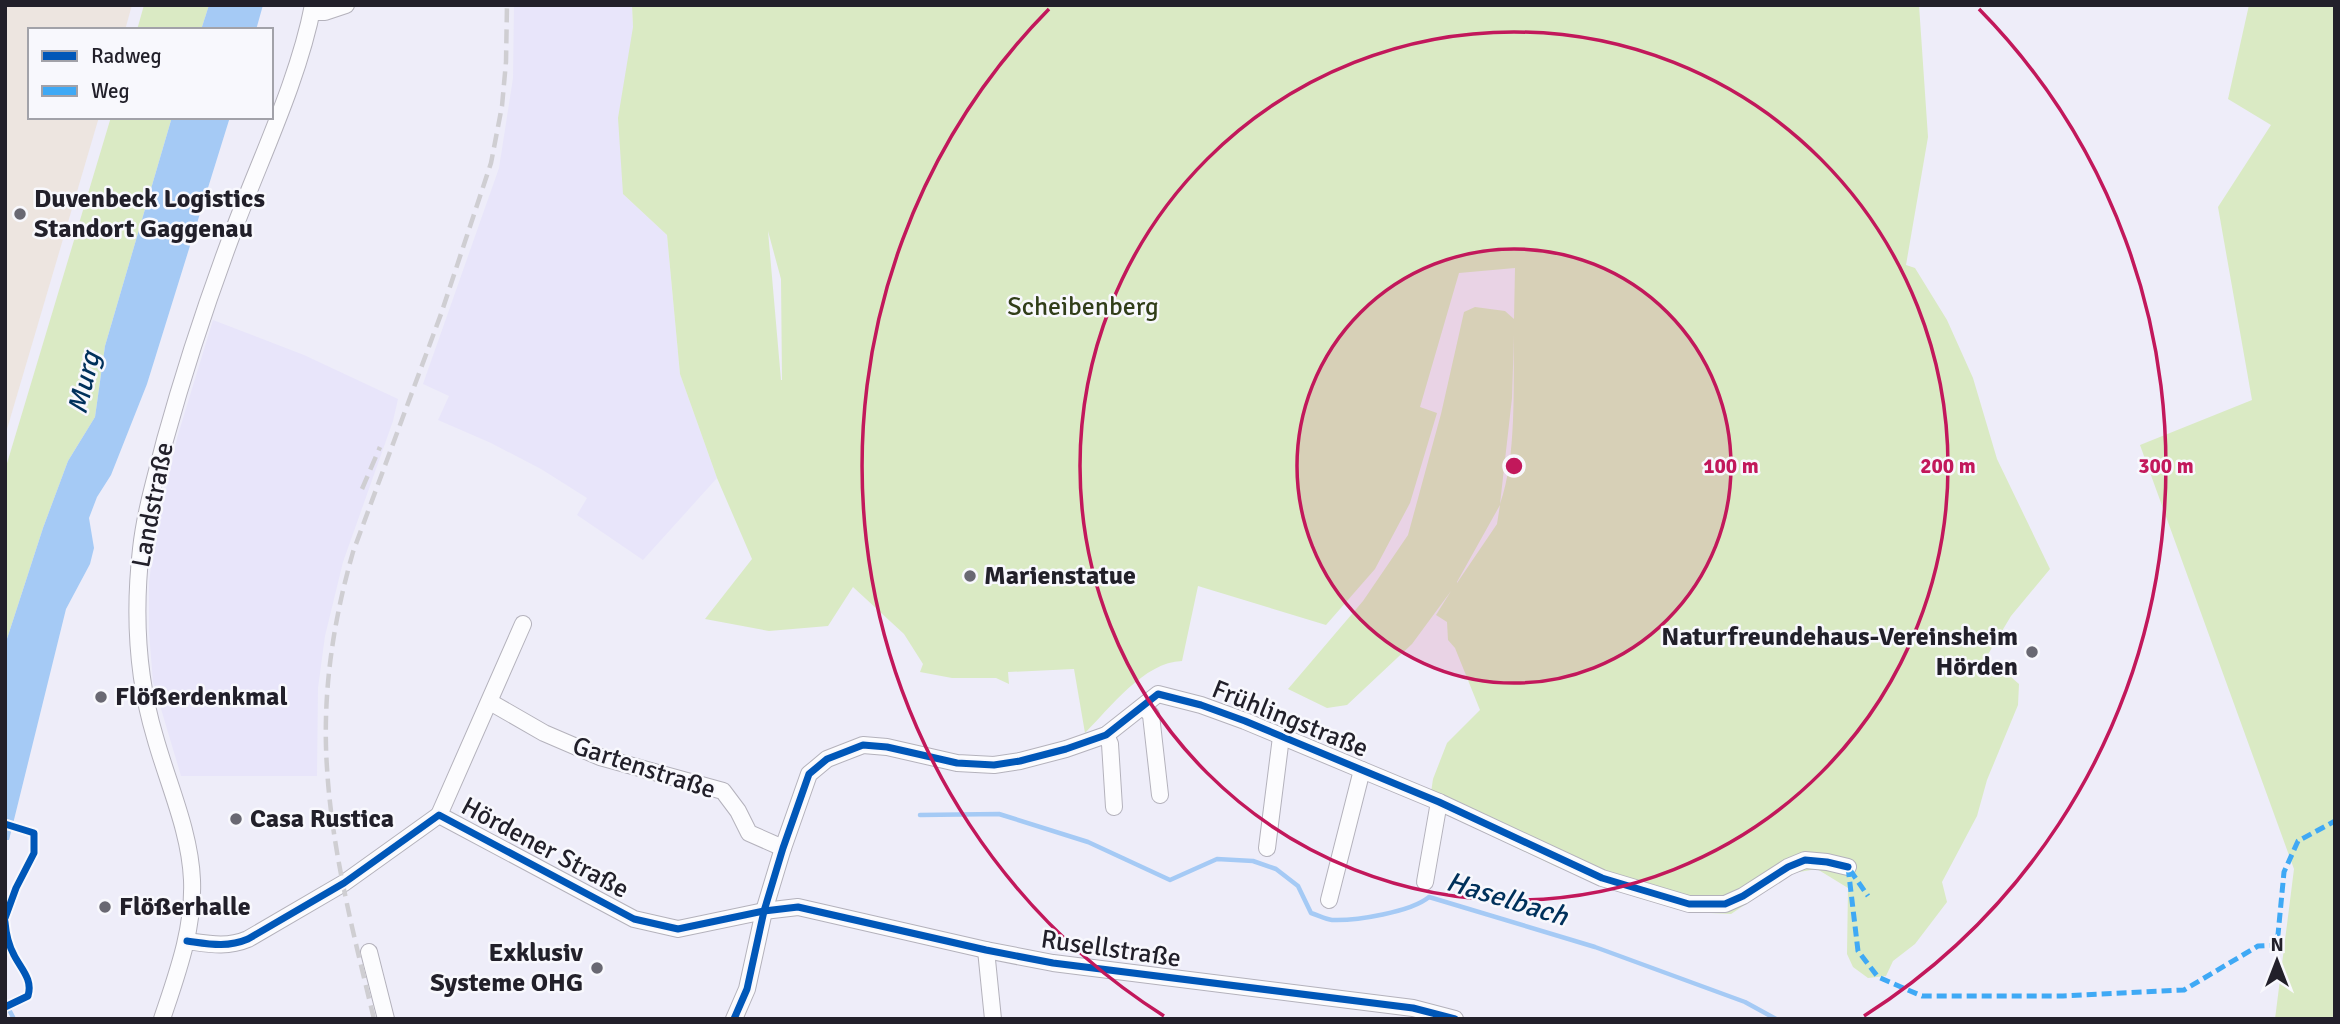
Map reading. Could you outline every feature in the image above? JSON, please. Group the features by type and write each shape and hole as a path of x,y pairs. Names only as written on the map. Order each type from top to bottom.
{"street":[{"path":"312,8 325,12 346,5"},
{"name":"Landstraße","path":"162,1019 187,941 192,880 188,851 154,734 144,688 138,641 141,546 153,487 175,405 215,281 260,167 299,56 312,8"},
{"path":"439,815 523,624"},
{"name":"Frühlingstraße","path":"764,911 809,774 827,759 863,745 887,747 957,764 994,765 1020,761 1107,735 1158,694 1201,705 1362,770 1439,802 1602,878 1689,904 1725,904 1805,860 1848,867"},
{"name":"Gartenstraße","path":"490,702 544,733 600,757 723,791 738,811 749,834 783,848"},
{"path":"1144,707 1151,715 1160,795"},
{"path":"1107,735 1110,744 1114,807"},
{"name":"Frühlingstraße","path":"1266,848 1281,737"},
{"name":"Frühlingstraße","path":"1329,900 1362,770"},
{"path":"1425,881 1439,802"},
{"name":"Hördener Straße","path":"187,941 220,945 236,944 248,939 344,883 439,815 634,919 678,929 764,911"},
{"name":"Rusellstraße","path":"764,911 798,907 986,950 1114,971 1413,1008 1455,1019"},
{"path":"734,1019 747,989 764,911"},
{"path":"986,950 993,1019"},
{"path":"369,952 386,1019"}],"shaded area":[{"path":"5,5 132,5 126,28 28,28 28,119 98,119 5,436"},
{"path":"514,5 632,5 623,194 667,235 680,374 717,478 643,560 577,515 587,498 541,469 438,420 449,396 423,384 499,168 513,78"},
{"path":"213,320 304,355 398,399 393,421 343,562 325,636 318,688 317,776 181,776 153,682 149,582 154,545 177,438"}],"green space":[{"path":"144,5 209,5 202,28 138,28"},
{"name":"Scheibenberg","path":"632,5 1919,5 1928,137 1906,265 1915,268 1947,320 1973,378 1997,459 2050,569 2011,616 1987,656 2019,684 2018,705 1987,780 1977,816 1942,882 1947,902 1915,944 1893,961 1886,976 1868,978 1853,967 1847,954 1848,888 1817,869 1793,873 1731,914 1689,912 1639,898 1557,867 1429,806 1433,779 1447,743 1480,710 1455,648 1448,640 1447,622 1436,615 1451,591 1412,644 1347,705 1327,708 1288,689 1363,601 1408,535 1441,414 1464,312 1475,307 1505,311 1514,319 1515,268 1459,273 1420,407 1437,413 1410,503 1375,569 1326,625 1198,586 1182,661 1168,663 1141,678 1085,733 1074,669 1008,672 1009,684 996,678 952,678 920,672 923,664 904,634 853,587 828,626 769,631 705,619 752,559 717,478 680,374 667,235 623,194 618,118 633,27","holes":["768,231 781,279 782,380 781,380","1514,335 1512,443 1500,504 1512,398","1500,505 1497,524 1457,583"]},
{"path":"2249,5 2335,5 2335,1019 2275,1019 2294,869 2140,445 2252,400 2218,207 2271,125 2228,99"},
{"path":"110,119 171,119 105,346 95,417 68,461 5,645 5,470"}],"water":[{"path":"209,5 263,5 257,28 202,28"},
{"path":"171,119 229,119 147,384 111,475 97,497 89,518 94,548 90,564 66,609 9,840 5,840 5,645 68,461 95,417 105,346"}],"waterway":[{"name":"Haselbach","path":"920,815 999,814 1088,842 1170,880 1217,859 1253,861 1276,869 1298,886 1311,913 1332,920 1383,914 1410,907 1429,897 1595,947 1745,1002 1776,1019"},
{"path":"5,1002 14,1019"}],"railway":[{"path":"374,1019 345,894 330,799 326,713 331,659 353,552 441,314 491,163 502,106 507,5"},
{"path":"362,489 380,447"}],"marked path":[{"path":"1848,867 1858,951 1878,977 1922,996 2063,996 2184,990 2258,946 2277,945 2284,872 2298,841 2335,821"},
{"path":"1850,870 1868,896"}],"cycle path":[{"path":"734,1019 747,989 764,911 809,774 827,759 863,745 887,747 957,763 994,765 1020,761 1106,735 1158,694 1201,705 1245,721 1439,802 1602,878 1689,904 1725,904 1805,860 1848,867"},
{"path":"187,941 225,944 248,939 344,883 439,815 634,919 678,929 764,911 798,907 1053,963 1413,1008 1455,1019"},
{"path":"5,824 34,833 34,853 16,888 5,918"},
{"path":"5,922 9,943 29,984 28,996 5,1007"}],"place":[{"name":"Duvenbeck Logistics Standort Gaggenau","path":"20,214"},
{"name":"Marienstatue","path":"970,576"},
{"name":"Naturfreundehaus-Vereinsheim Hörden","path":"2032,652"},
{"name":"Flößerdenkmal","path":"101,697"},
{"name":"Casa Rustica","path":"236,819"},
{"name":"Flößerhalle","path":"105,907"},
{"name":"Exklusiv Systeme OHG","path":"597,968"}],"water label":[{"name":"Murg","path":"84,383"}]}
